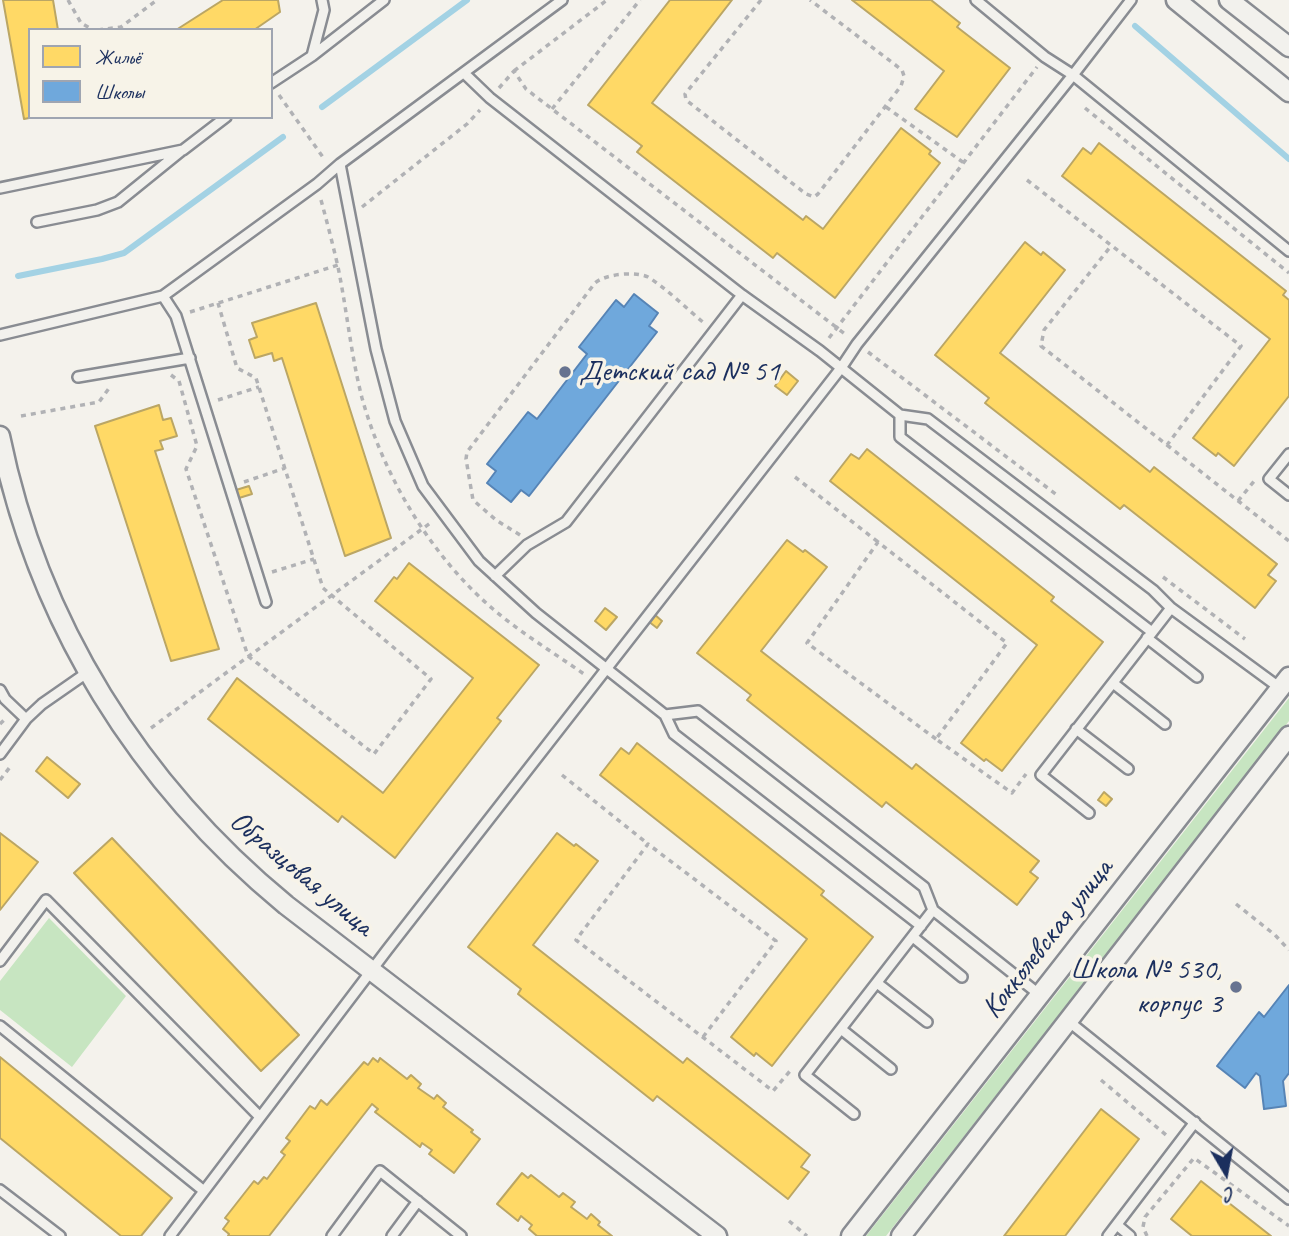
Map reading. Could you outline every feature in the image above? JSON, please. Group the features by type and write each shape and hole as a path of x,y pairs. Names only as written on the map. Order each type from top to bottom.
{"street":[{"path":"1176,0 1289,92"},
{"path":"1229,0 1289,47"},
{"name":"Образцовая улица","path":"0,436 10,484 31,549 57,611 88,672 145,759 212,839 286,905 717,1236"},
{"name":"Кокколевская улица","path":"851,1236 1285,682"},
{"path":"901,1236 1289,736"}],"lane":[{"path":"312,56 324,10 322,0"},
{"path":"273,82 312,56 384,0"},
{"path":"0,335 163,296 562,0"},
{"path":"976,0 1045,57 1073,75 1289,251"},
{"path":"170,1236 372,970 841,369 857,344 1131,0"},
{"path":"464,73 490,98 900,415 928,419 1153,590 1171,608 1285,682"},
{"path":"37,222 97,210 118,202 223,119"},
{"path":"0,188 183,150"},
{"path":"336,167 376,349 395,421 423,486 479,561 536,614 665,715 674,734 921,926"},
{"path":"495,576 527,545 566,522 743,295"},
{"path":"163,296 176,316 266,602"},
{"path":"78,377 190,358"},
{"path":"900,415 900,437 1150,635 1197,677"},
{"path":"1289,454 1269,480 1289,495"},
{"path":"1089,813 1041,775 1171,608"},
{"path":"0,754 26,719 42,704 88,672"},
{"path":"1112,683 1165,724"},
{"path":"0,690 5,699 26,719"},
{"path":"665,715 698,710 924,887 933,910 1040,995"},
{"path":"1076,729 1128,769"},
{"path":"0,961 46,900 260,1117"},
{"path":"854,1114 805,1075 933,910"},
{"path":"912,937 962,977"},
{"path":"877,982 926,1022"},
{"path":"1066,1020 1289,1199"},
{"path":"0,1026 204,1191"},
{"path":"841,1028 891,1069"},
{"path":"1108,1236 1195,1122"},
{"path":"332,1236 380,1171 461,1236"},
{"path":"0,1191 60,1236"},
{"path":"392,1236 418,1201"},
{"path":"1117,1225 1129,1236"}],"path":[{"path":"68,0 81,23 90,28"},
{"path":"113,28 121,27 158,0"},
{"path":"514,71 607,0"},
{"path":"552,109 640,0"},
{"path":"761,0 685,94 686,100 806,194 814,197 901,86 904,76 902,70 810,0"},
{"path":"820,351 1045,57"},
{"path":"279,95 336,167"},
{"path":"885,106 964,163"},
{"path":"1085,108 1289,273"},
{"path":"1027,180 1241,346 1167,444"},
{"path":"1111,246 1044,330 1041,346 1289,541"},
{"path":"176,316 338,265"},
{"path":"527,545 514,530 496,520 473,500 467,471 467,452 595,283 602,277 611,275 646,276 714,331"},
{"path":"857,344 1063,500"},
{"path":"204,404 259,387"},
{"path":"230,487 285,468"},
{"path":"795,477 1007,643 936,739"},
{"path":"150,728 443,513"},
{"path":"878,542 807,643 1012,793 1028,772"},
{"path":"258,576 314,559"},
{"path":"1159,574 1245,639"},
{"path":"562,775 776,941 703,1037"},
{"path":"648,844 576,940 773,1091 790,1070"},
{"path":"1236,904 1275,935 1289,950"},
{"path":"1101,1080 1194,1158 1289,1226"},
{"path":"1147,1236 1143,1227 1145,1217 1194,1158"},
{"path":"789,1221 807,1236"}],"green space":[{"path":"1289,698 1289,721 886,1236 866,1236"},
{"path":"49,918 126,996 72,1067 0,1010 0,981"}],"building: Жильё":[{"path":"3,0 53,0 58,28 28,28 28,118 24,119"},
{"path":"223,0 278,0 280,12 257,28 179,28"},
{"path":"670,0 732,0 652,103 803,220 806,216 823,229 901,128 931,151 929,154 940,163 835,298 777,253 773,258 637,152 642,146 588,105"},
{"path":"852,0 931,0 960,23 957,27 1010,68 957,137 915,109 944,71"},
{"path":"1099,143 1286,291 1283,295 1289,300 1289,396 1234,466 1193,438 1270,339 1062,176 1083,148 1091,154"},
{"path":"1025,242 1041,255 1043,252 1065,270 1000,353 1150,472 1154,467 1277,564 1268,575 1276,581 1255,608 1124,505 1120,509 985,403 989,398 935,355"},
{"path":"316,303 391,538 345,556 282,358 274,361 272,353 255,358 249,340 257,337 252,323"},
{"path":"786,371 798,381 787,395 775,386"},
{"path":"159,405 163,420 171,418 177,436 160,441 163,449 155,451 219,649 171,661 95,426"},
{"path":"867,449 1054,597 1051,601 1103,642 1002,771 961,743 1037,645 830,481 851,454 859,459"},
{"path":"249,486 252,494 239,498 236,490"},
{"path":"787,540 827,567 761,651 912,769 916,764 1039,861 1030,872 1038,878 1017,905 886,802 882,807 747,700 751,695 697,653"},
{"path":"409,563 539,665 497,718 501,721 395,858 342,816 338,822 208,719 237,678 383,793 473,678 375,601"},
{"path":"605,608 617,617 606,630 595,621"},
{"path":"654,614 662,621 657,628 648,621"},
{"path":"637,743 824,891 821,895 873,937 772,1066 756,1053 754,1056 731,1037 807,939 600,775 621,748 629,754"},
{"path":"47,757 80,784 68,798 36,771"},
{"path":"1104,792 1112,799 1106,806 1098,800"},
{"path":"0,833 38,862 0,910"},
{"path":"557,833 598,861 533,945 683,1063 687,1058 810,1155 801,1167 809,1172 788,1199 657,1096 653,1101 518,994 521,989 468,947"},
{"path":"112,838 299,1035 261,1071 74,873"},
{"path":"0,1057 172,1198 141,1236 121,1236 0,1138"},
{"path":"373,1058 378,1062 380,1058 407,1079 411,1075 421,1084 418,1088 434,1099 437,1095 446,1103 443,1107 473,1130 471,1132 480,1139 454,1173 429,1154 432,1150 422,1143 420,1147 375,1112 378,1109 372,1104 269,1236 228,1236 223,1229 229,1221 225,1218 254,1181 258,1184 264,1177 267,1179 285,1155 281,1152 290,1141 286,1138 310,1106 315,1109 321,1100 327,1105 364,1062 368,1065"},
{"path":"1101,1109 1139,1139 1065,1236 1004,1236"},
{"path":"522,1173 528,1178 531,1175 559,1197 563,1193 575,1202 571,1207 587,1219 591,1214 600,1222 598,1225 612,1236 537,1236 529,1229 532,1225 521,1216 518,1221 497,1204"},
{"path":"1201,1181 1271,1236 1192,1236 1171,1219"}],"building: Школы":[{"path":"634,294 658,313 649,326 657,332 529,496 521,490 511,502 487,483 496,471 487,464 528,412 537,419 587,354 579,347 616,300 624,307"},
{"path":"1289,985 1289,1073 1283,1081 1286,1106 1264,1109 1260,1076 1256,1073 1245,1088 1217,1066 1259,1012 1264,1017"}],"waterway":[{"path":"322,107 467,0"},
{"path":"1135,26 1289,159"},
{"path":"18,276 124,253 283,137"}],"place":[{"name":"Детский сад № 51","path":"565,372"},
{"name":"Школа № 530, корпус 3","path":"1236,987"}]}
